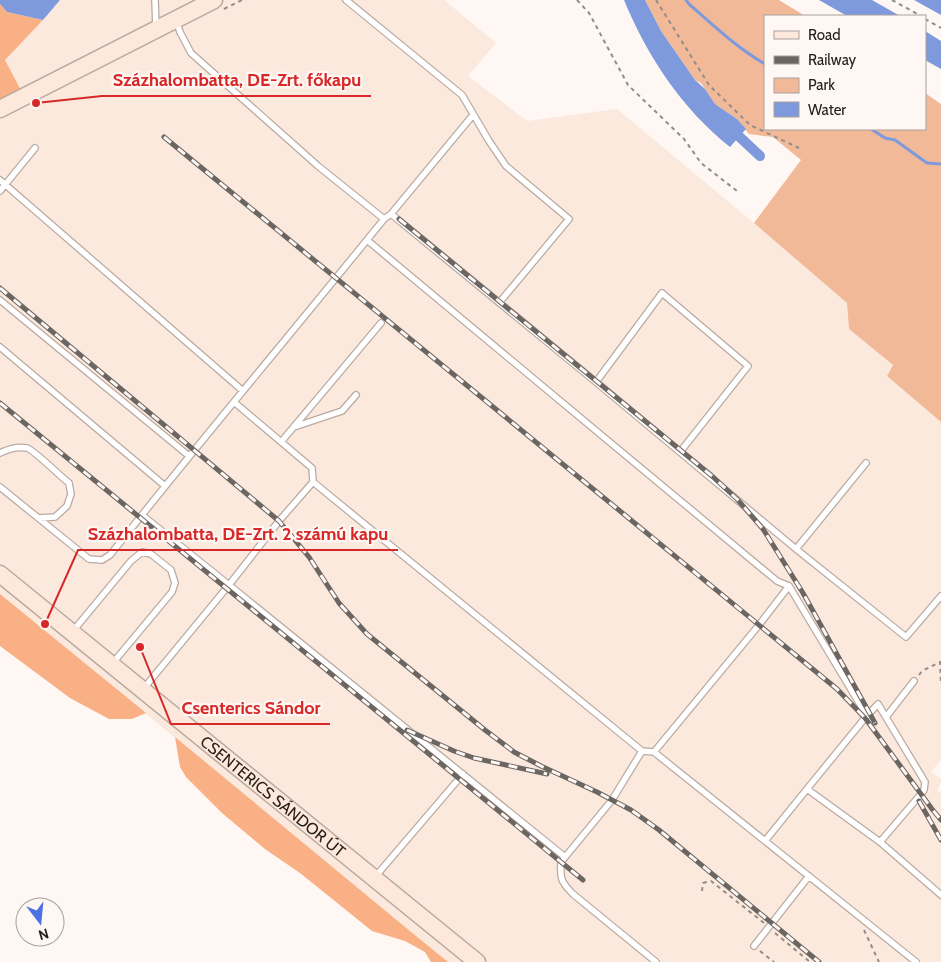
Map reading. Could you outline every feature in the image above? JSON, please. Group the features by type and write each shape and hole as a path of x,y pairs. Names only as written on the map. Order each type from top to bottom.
{"street":[{"path":"0,109 214,0"},
{"name":"CSENTERICS SÁNDOR ÚT","path":"0,574 477,962"}],"lane":[{"path":"155,0 156,30"},
{"path":"346,0 462,95 506,166 568,219 499,303"},
{"path":"176,19 180,32 191,53 318,166 384,219"},
{"path":"0,487 89,559 102,560 110,555 366,240 384,219 391,214 473,115"},
{"path":"0,191 3,183 35,148"},
{"path":"3,183 243,391"},
{"path":"391,214 796,549 906,637 941,596"},
{"path":"366,240 777,582 789,586 867,716"},
{"path":"596,382 662,293 748,366 680,452"},
{"path":"0,300 189,456"},
{"path":"281,442 382,323"},
{"path":"0,347 165,486"},
{"path":"294,427 342,412 356,395"},
{"path":"143,690 279,521 313,482 312,468 234,402"},
{"path":"0,453 18,447 28,449 69,484 71,494 67,506 55,517 39,518"},
{"path":"796,549 866,463"},
{"path":"313,482 642,750 654,752 916,962"},
{"path":"142,515 565,857"},
{"path":"72,632 130,561 142,552 151,554 171,570 175,583 172,592 111,664"},
{"path":"654,752 760,625 789,586"},
{"path":"886,717 914,681"},
{"path":"765,841 878,704 925,782 924,790 880,842"},
{"path":"642,750 612,800 561,862 560,870 562,884 656,962"},
{"path":"374,878 463,774"},
{"path":"807,789 880,842 941,895"},
{"path":"754,946 809,876"}],"path":[{"path":"577,0 589,13 628,85 684,138 701,163 737,191"},
{"path":"656,0 709,85 750,125 799,148"},
{"path":"892,0 919,15"},
{"path":"926,19 941,28"},
{"path":"914,681 922,671 940,662 941,684"},
{"path":"702,891 704,883 711,881 810,962"},
{"path":"864,929 879,962"},
{"path":"754,946 774,962"}],"shaded area":[{"path":"60,0 444,0 496,43 468,76 527,121 617,109 847,303 849,329 893,365 887,376 941,422 941,760 931,772 941,779 937,790 941,793 941,962 448,962 0,594 0,102 22,91 5,60"},
{"path":"0,4 7,12 43,20 5,60 22,92 0,102"},
{"path":"0,594 146,713 132,719 109,719 70,698 0,646"},
{"path":"175,737 448,962 431,962 425,952 405,941 372,931 300,873 265,849 222,813 186,777 180,767"}],"green space":[{"path":"645,0 779,0 803,15 764,15 764,130 926,130 926,94 941,104 941,422 887,376 893,365 849,329 847,303 754,223 801,160 773,137 749,134 737,119 715,104 701,83 695,80 661,31"}],"water":[{"path":"0,0 60,0 43,20 7,12 0,4"},
{"path":"624,0 645,0 661,31 695,80 705,89 715,104 737,119 746,129 730,147 696,116 681,99 655,61"},
{"path":"819,0 872,0 898,15 845,15"},
{"path":"914,0 941,0 941,15"},
{"path":"926,32 941,41 941,69 926,61"}],"waterway":[{"path":"686,0 726,36 764,63"},
{"path":"729,127 760,156"},
{"path":"873,130 885,138 895,140 927,163 941,164"}],"railway":[{"path":"164,137 837,689 865,718 941,820"},
{"path":"399,219 712,476 737,499 763,529 803,593 875,723"},
{"path":"0,288 279,521 309,557 339,603 367,634 514,752 631,810 659,830 819,962"},
{"path":"0,403 583,880"},
{"path":"407,730 474,758 547,774"},
{"path":"919,801 941,840"}],"place":[{"name":"Százhalombatta, DE-Zrt. főkapu","path":"36,103"},
{"name":"Százhalombatta, DE-Zrt. 2 számú kapu","path":"45,624"},
{"name":"Csenterics Sándor","path":"140,647"}]}
